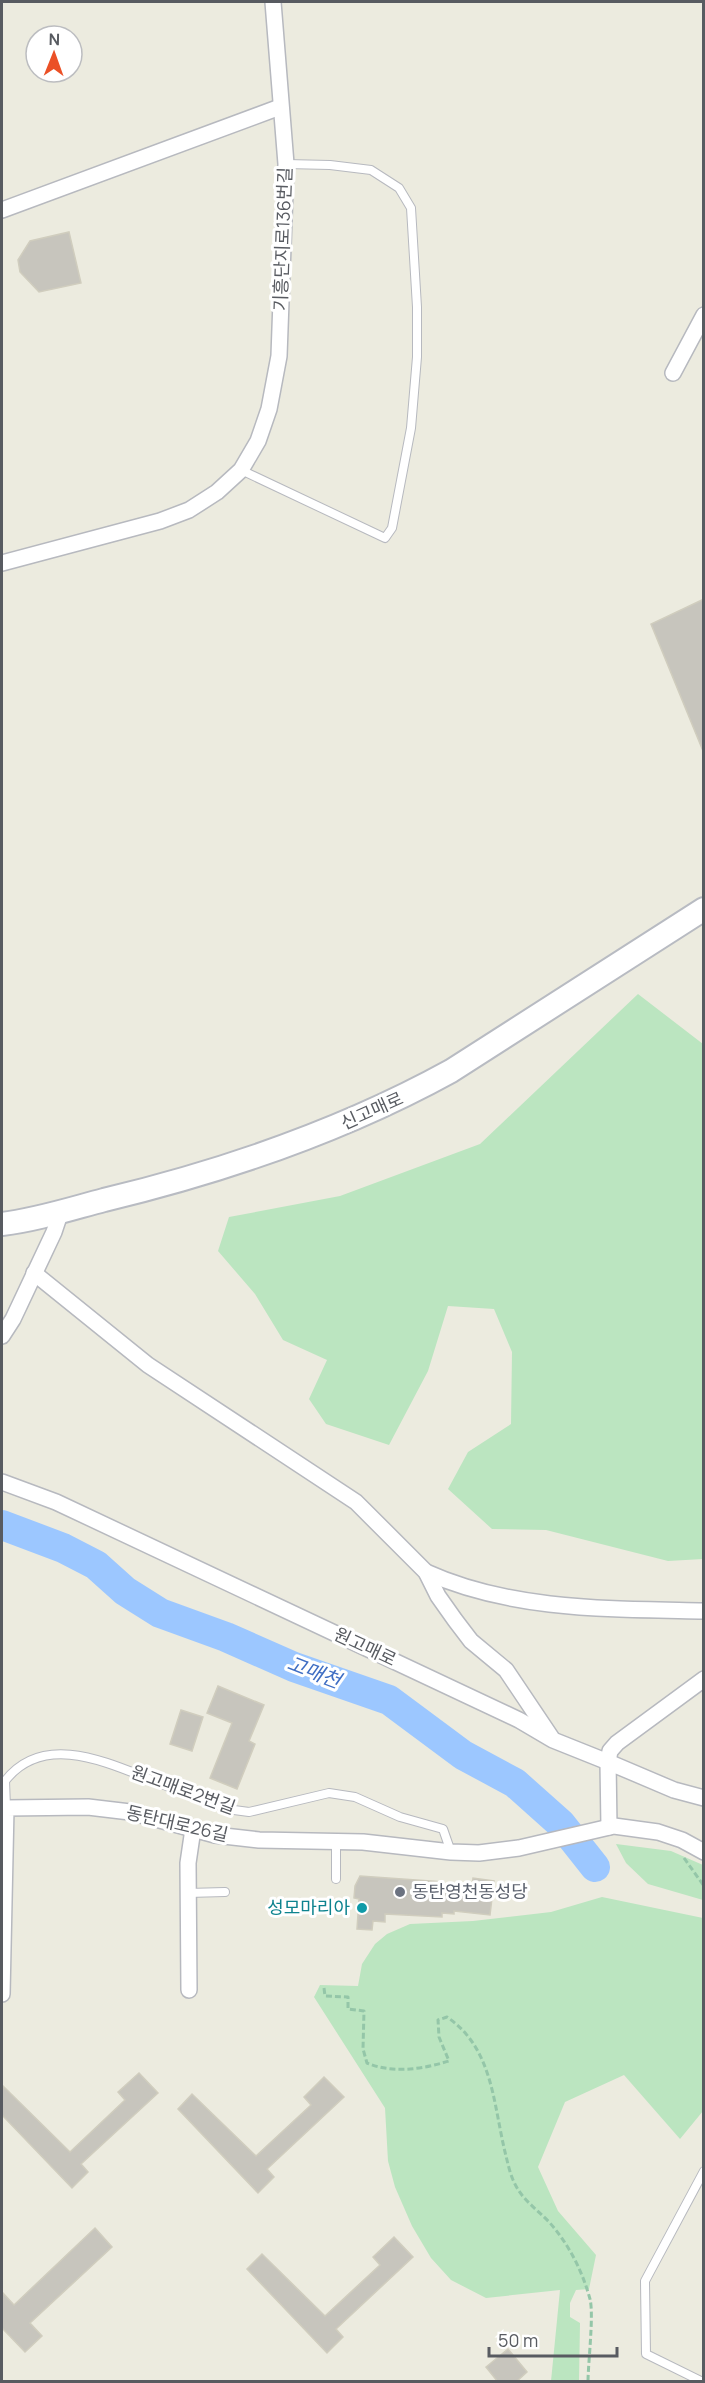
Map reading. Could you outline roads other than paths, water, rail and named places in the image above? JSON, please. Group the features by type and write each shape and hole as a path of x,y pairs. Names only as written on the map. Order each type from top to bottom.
{"street":[{"name":"기흥단지로136번길","path":"2,563 160,521 189,510 217,492 241,470 258,441 269,409 279,356 286,164 273,2"},
{"path":"2,210 280,107"},
{"path":"673,373 704,315"},
{"name":"신고매로","path":"2,1224 204,1174 314,1136 362,1116 450,1071 704,909"},
{"path":"2,1336 13,1319 57,1225 61,1211"},
{"path":"34,1273 148,1365 356,1502 426,1572 438,1596 455,1620 471,1641 506,1670 553,1740"},
{"name":"원고매로","path":"2,1482 57,1502 519,1720 553,1740 608,1762"},
{"path":"426,1572 457,1586 539,1603 704,1611"},
{"path":"704,1678 617,1743 610,1752 604,1828 658,1832 682,1840 704,1852"},
{"path":"608,1762 674,1790 704,1798"},
{"name":"동탄대로26길","path":"4,1808 88,1807 130,1812 215,1835 260,1840 363,1842 479,1853 534,1845 604,1828"},
{"path":"2,1994 4,1808"},
{"path":"189,1990 188,1863 193,1829"}],"lane":[{"path":"241,470 385,537 392,528 411,428 417,357 417,307 411,207 399,188 371,170 330,165 286,164"},
{"name":"원고매로2번길","path":"4,1808 4,1781 12,1772 34,1760 50,1755 68,1754 94,1757 234,1810 249,1812 329,1793 356,1797 400,1817 443,1828 451,1852"},
{"path":"336,1841 336,1879"},
{"path":"188,1893 225,1892"},
{"path":"703,2382 646,2354 645,2281 704,2171"}],"waterway":[{"name":"고매천","path":"2,1525 63,1548 96,1565 125,1591 160,1613 226,1637 294,1667 389,1700 463,1755 515,1783 561,1824 595,1867"}],"place":[{"name":"동탄영천동성당","path":"400,1892"},
{"name":"성모마리아","path":"362,1908"}]}
